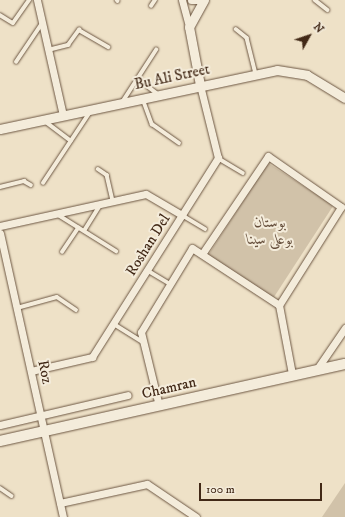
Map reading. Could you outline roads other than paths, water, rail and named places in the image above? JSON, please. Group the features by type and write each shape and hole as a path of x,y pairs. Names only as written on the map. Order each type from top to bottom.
{"main road":[{"name":"Chamran","path":"0,441 159,406 292,374 345,364"}],"street":[{"path":"37,0 63,115"},
{"path":"182,0 189,27 200,85 218,158"},
{"path":"191,0 200,0"},
{"path":"189,27 204,0"},
{"name":"Bu Ali Street","path":"0,129 256,73 277,70 307,75 345,98"},
{"path":"202,254 268,156 341,207 279,305 292,374"},
{"name":"Roshan Del","path":"31,371 92,357 218,158"},
{"path":"0,226 146,194 182,215"},
{"name":"Roz","path":"0,233 31,371 42,431 63,517"},
{"path":"159,406 141,332 169,283 192,248 279,305"},
{"path":"316,369 345,328"},
{"path":"0,425 128,396"},
{"path":"60,503 147,484 196,517"}],"lane":[{"path":"0,15 13,23 29,0"},
{"path":"151,6 155,0"},
{"path":"315,0 328,10"},
{"path":"16,62 42,23"},
{"path":"236,29 247,38 256,73"},
{"path":"48,50 68,45 79,30 108,47"},
{"path":"122,102 156,50"},
{"path":"138,79 158,94"},
{"path":"142,98 152,124 179,143"},
{"path":"43,183 92,109"},
{"path":"43,120 71,141"},
{"path":"218,158 243,173"},
{"path":"98,169 107,175 113,201"},
{"path":"0,187 24,181 31,185"},
{"path":"84,231 100,205"},
{"path":"56,214 116,251"},
{"path":"182,215 205,229"},
{"path":"62,252 78,228"},
{"path":"147,270 169,283"},
{"path":"17,308 57,297 76,310"},
{"path":"114,324 134,338 143,342"},
{"path":"0,488 12,496"}],"park label":[{"name":"بوستان بوعلی سینا","path":"270,230"}]}
